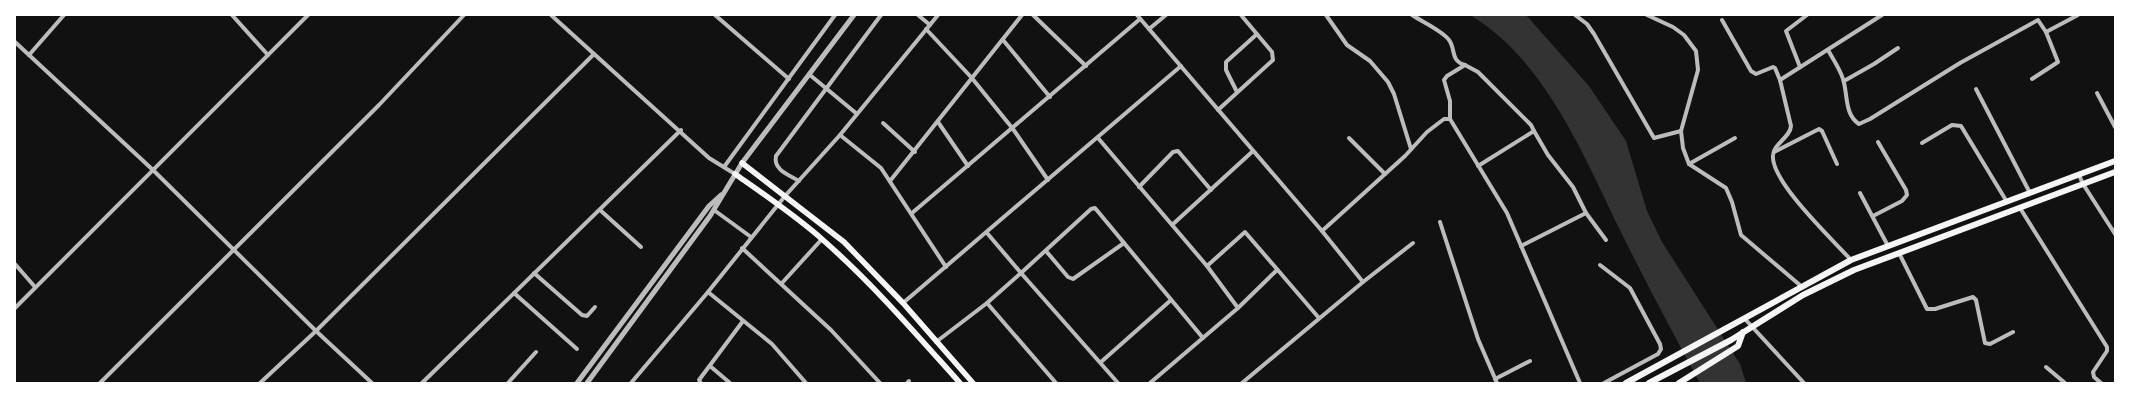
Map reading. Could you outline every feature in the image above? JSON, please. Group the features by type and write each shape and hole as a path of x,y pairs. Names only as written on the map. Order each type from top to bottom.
{"highway":[{"path":"1626,383 1851,260 2115,162"},
{"path":"1649,383 1731,340 1803,294 1854,270 2115,172"},
{"path":"1679,383 1738,346 1743,332"}],"main road":[{"path":"742,163 844,242 903,304 973,383"},
{"path":"735,174 778,204 822,239 893,308 960,383"}],"street":[{"path":"29,55 64,15"},
{"path":"232,15 268,55"},
{"path":"15,308 308,15"},
{"path":"100,383 234,251 407,76 464,15"},
{"path":"551,15 710,158 735,174"},
{"path":"715,15 789,79"},
{"path":"724,167 836,15"},
{"path":"587,383 714,210 742,163 854,15"},
{"path":"799,181 776,166 776,156 826,86 881,15"},
{"path":"918,15 930,24"},
{"path":"631,383 708,292 778,204 840,135 938,15"},
{"path":"890,180 915,152 971,77 1022,15"},
{"path":"1033,15 1086,66"},
{"path":"1137,15 1322,231 1363,282"},
{"path":"1149,30 1166,15"},
{"path":"1218,110 1273,60 1272,52 1241,15"},
{"path":"1326,15 1346,46 1370,61 1388,82 1394,94 1411,149"},
{"path":"1412,15 1448,38 1455,59 1478,72 1527,120 1548,155 1573,187 1586,213 1606,240"},
{"path":"1575,15 1587,24 1594,34 1654,138 1660,138 1681,131"},
{"path":"1647,15 1673,27 1684,35 1693,47 1698,60 1698,70 1681,131 1683,148 1689,164 1726,188 1741,235 1802,286"},
{"path":"1655,19 1662,15"},
{"path":"1800,67 1786,31 1807,15"},
{"path":"1780,80 1882,15"},
{"path":"1828,50 1844,81 1847,105 1856,122 1861,124 1960,63 2038,20 2042,15"},
{"path":"2046,32 2078,15"},
{"path":"912,212 1140,19"},
{"path":"1722,20 1751,72 1756,74 1773,67 1775,68 1780,80 1791,126 1789,133 1773,153 1773,160 1788,190 1851,260"},
{"path":"2032,79 2058,62 2046,32 2038,20"},
{"path":"926,30 971,77 1012,129 1048,180"},
{"path":"1237,92 1226,70 1226,62 1257,34"},
{"path":"1003,40 1050,97"},
{"path":"15,42 153,170 316,331 372,383"},
{"path":"1844,81 1898,48"},
{"path":"260,383 316,331 594,54"},
{"path":"1465,65 1447,76 1444,80 1450,101 1450,119 1507,213 1580,383"},
{"path":"903,304 1181,66"},
{"path":"810,75 826,86 857,114"},
{"path":"1976,89 2030,194"},
{"path":"2097,93 2115,127"},
{"path":"1322,231 1385,174 1427,132 1444,119 1450,119"},
{"path":"938,122 968,166"},
{"path":"883,123 915,152"},
{"path":"1922,143 1952,125 1961,126 2007,202"},
{"path":"1773,153 1819,129 1822,131 1837,164"},
{"path":"422,383 681,130"},
{"path":"1478,166 1534,130"},
{"path":"840,135 874,162 890,180 946,267"},
{"path":"1098,138 1207,266 1238,308"},
{"path":"1349,138 1385,174"},
{"path":"1689,164 1734,138"},
{"path":"1873,216 1902,201 1907,195 1906,190 1878,142"},
{"path":"1139,187 1176,151 1181,153 1211,190"},
{"path":"1172,225 1253,151"},
{"path":"2079,175 2115,234"},
{"path":"578,383 708,206 723,193"},
{"path":"1860,193 1888,246"},
{"path":"2020,208 2107,347 2107,352 2093,372 2101,383"},
{"path":"936,342 987,303 1091,209 1098,210 1203,338"},
{"path":"600,210 641,247"},
{"path":"714,210 751,237"},
{"path":"1521,246 1586,213"},
{"path":"1440,222 1478,338 1496,381 1530,361"},
{"path":"1207,266 1245,232 1319,318"},
{"path":"988,233 1118,383"},
{"path":"782,283 822,239"},
{"path":"1046,251 1068,277 1073,279 1124,243"},
{"path":"1242,383 1319,318 1413,243"},
{"path":"742,248 831,330 880,383"},
{"path":"1899,253 1927,309 1934,309 1973,297 1976,300 1984,343 1990,344 2013,332"},
{"path":"15,264 35,287"},
{"path":"1600,265 1630,288 1661,349 1658,354 1604,383"},
{"path":"1150,383 1238,308 1277,270"},
{"path":"534,273 582,315 587,316 596,307"},
{"path":"708,292 772,344 806,383"},
{"path":"514,293 577,349"},
{"path":"1100,362 1171,300"},
{"path":"987,303 1056,383"},
{"path":"1744,318 1804,383"},
{"path":"702,383 699,380 743,321"},
{"path":"508,383 536,352"},
{"path":"710,366 730,383"},
{"path":"2046,367 2065,383"},
{"path":"636,377 641,383"}],"shaded area":[{"path":"1470,15 1526,15 1589,86 1626,141 1647,211 1662,242 1740,364 1746,383 1700,383 1630,251 1577,142 1560,112 1520,57 1497,34"}]}
